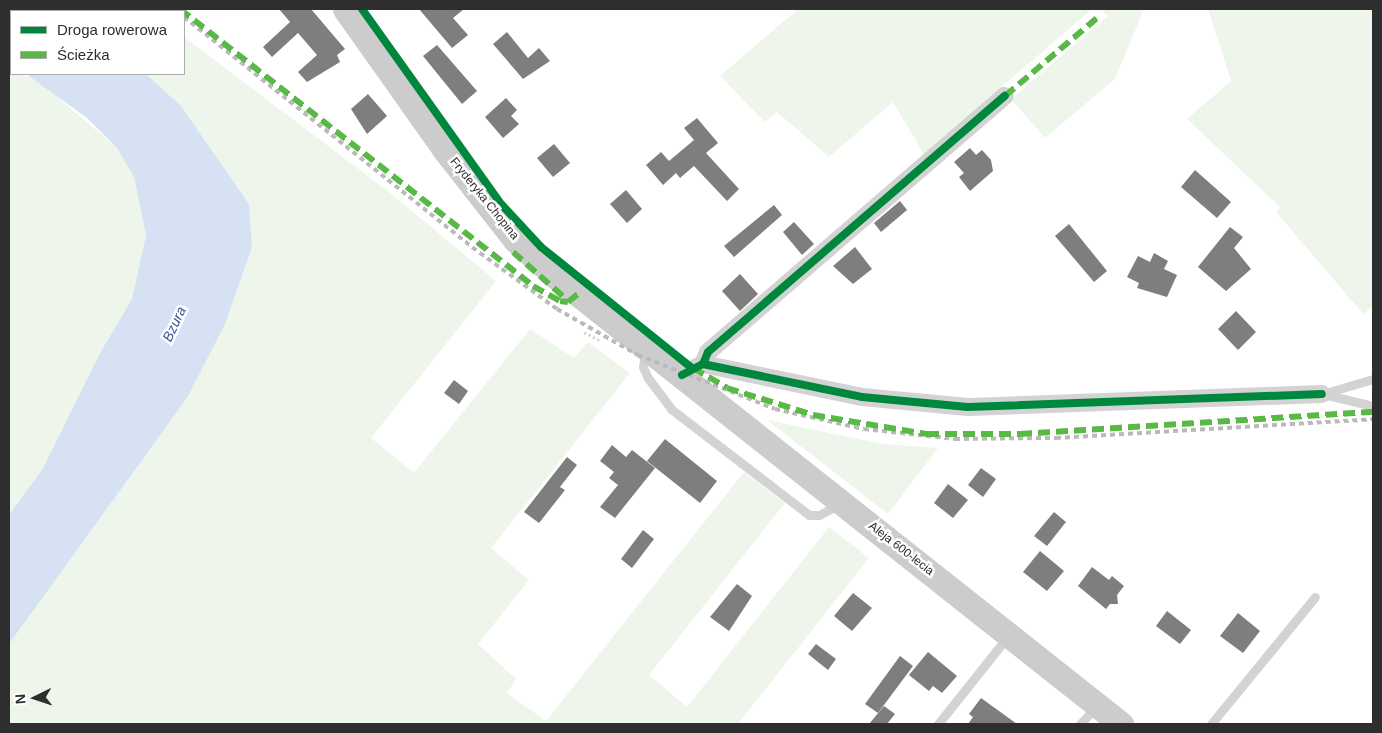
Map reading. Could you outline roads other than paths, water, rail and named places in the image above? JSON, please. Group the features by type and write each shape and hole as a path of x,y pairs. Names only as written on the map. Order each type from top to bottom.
{"main road":[{"name":"Fryderyka Chopina","path":"345,9 444,149 515,240 646,347 692,370"},
{"name":"Aleja 600-lecia","path":"692,370 842,503 1121,724"}],"street":[{"path":"692,370 708,352 1006,96"},
{"path":"692,370 862,397 968,407 1322,394"}],"lane":[{"path":"646,347 643,367 671,409 809,515 819,515 842,503"},
{"path":"1322,394 1373,379"},
{"path":"1322,394 1373,406"},
{"path":"1211,724 1315,597"},
{"path":"938,724 1009,635"},
{"path":"1080,724 1097,705"}],"water":[{"path":"9,9 35,10 10,10 10,38"},
{"name":"Bzura","path":"27,75 147,75 181,106 249,204 252,247 225,324 187,398 9,644 9,515 42,470 100,353 132,299 146,235 134,177 117,148 87,118"}],"railway":[{"path":"185,18 480,253 557,309 638,355 775,409 864,429 955,439 1056,438 1373,419"}]}
